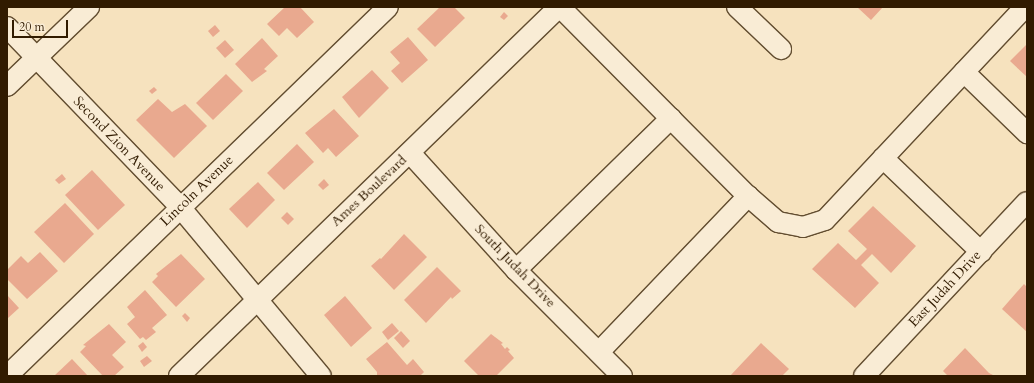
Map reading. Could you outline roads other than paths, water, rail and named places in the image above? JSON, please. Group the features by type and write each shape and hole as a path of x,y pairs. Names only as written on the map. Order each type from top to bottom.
{"street":[{"path":"7,86 89,7"},
{"name":"Lincoln Avenue","path":"8,376 180,207 388,7"},
{"path":"560,7 748,196 778,222 803,227 825,220 1025,7"},
{"name":"Ames Boulevard","path":"179,376 560,7"},
{"path":"737,7 781,49"},
{"name":"Second Zion Avenue","path":"7,27 180,207 321,376"},
{"path":"964,72 1027,133"},
{"path":"516,270 671,118"},
{"name":"South Judah Drive","path":"410,153 516,270 622,376"},
{"path":"883,158 981,252"},
{"path":"599,352 748,196"},
{"name":"East Judah Drive","path":"864,376 1027,202"}]}
